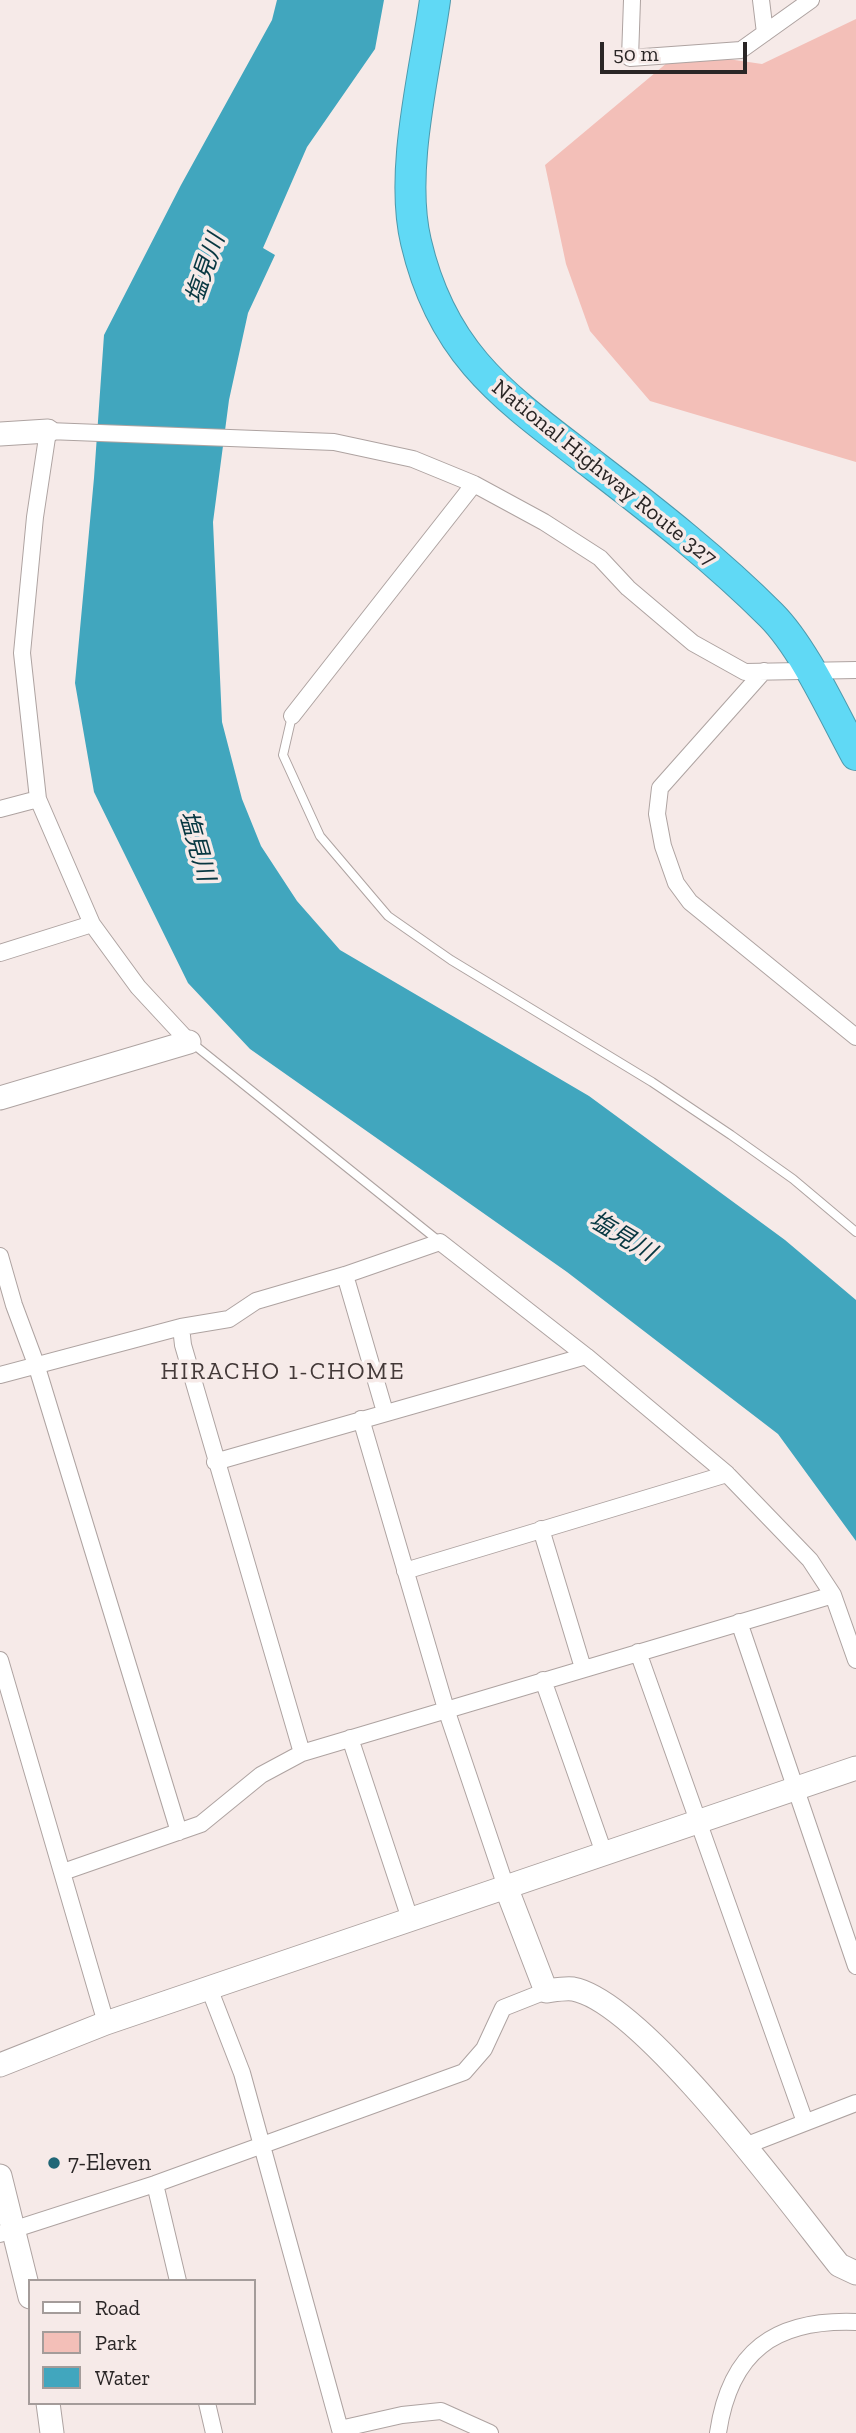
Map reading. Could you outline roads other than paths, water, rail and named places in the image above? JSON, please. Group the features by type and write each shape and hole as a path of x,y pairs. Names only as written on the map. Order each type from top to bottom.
{"highway":[{"name":"National Highway Route 327","path":"435,0 409,185 415,241 437,308 466,355 510,402 723,571 773,617 809,670 856,755"}],"street":[{"path":"632,0 630,58 741,50 811,0"},
{"path":"761,0 765,33"},
{"path":"0,434 48,431 334,442 413,459 474,484 544,522 600,558 628,588 693,642 745,672 856,670"},
{"path":"0,1098 190,1042 138,988 92,925 38,799 22,653 35,517 48,431"},
{"path":"292,716 474,484"},
{"path":"764,671 660,788 657,814 663,846 676,883 690,902 856,1037"},
{"path":"0,809 38,799"},
{"path":"0,953 92,925"},
{"path":"0,1375 181,1327 229,1319 256,1301 345,1275 440,1242 586,1356 727,1474 810,1560 833,1595 856,1660"},
{"path":"0,1256 14,1305 36,1364 179,1832"},
{"path":"345,1275 385,1412"},
{"path":"181,1327 183,1345 215,1462 302,1753"},
{"path":"215,1462 586,1356"},
{"path":"360,1419 446,1709 506,1887 546,1991"},
{"path":"405,1571 727,1474"},
{"path":"541,1529 583,1668"},
{"path":"63,1872 201,1824 261,1775 302,1753 833,1595"},
{"path":"739,1622 856,1966"},
{"path":"638,1652 805,2122"},
{"path":"0,1660 4,1686 63,1872 106,2023"},
{"path":"543,1680 604,1853"},
{"path":"351,1738 410,1919"},
{"path":"0,2065 106,2023 856,1768"},
{"path":"209,1988 242,2073 263,2144 340,2431 402,2415 441,2411 491,2433"},
{"path":"7,2231 155,2184 464,2072 484,2049 503,2008 546,1991 573,1989 604,2004 646,2038 749,2148 839,2265 856,2273"},
{"path":"749,2148 750,2144 856,2103"},
{"path":"0,2176 7,2231 28,2291"},
{"path":"155,2184 178,2279"},
{"path":"718,2433 720,2420 742,2362 762,2344 783,2330 856,2322"},
{"path":"48,2405 51,2433"},
{"path":"207,2405 214,2433"}],"lane":[{"path":"292,716 284,755 320,836 388,916 451,960 652,1082 731,1135 793,1179 856,1232"},
{"path":"190,1042 440,1242"}],"water":[{"name":"塩見川","path":"277,0 384,0 375,49 307,147 263,248 275,255 248,313 229,400 213,522 222,722 242,799 261,846 297,901 340,950 589,1096 785,1240 856,1300 856,1541 778,1434 567,1272 250,1049 188,983 94,792 75,683 104,335 181,185 272,20"}],"place":[{"name":"7-Eleven","path":"54,2163"}],"district":[{"name":"HIRACHO 1-CHOME","path":"283,1372"}]}
